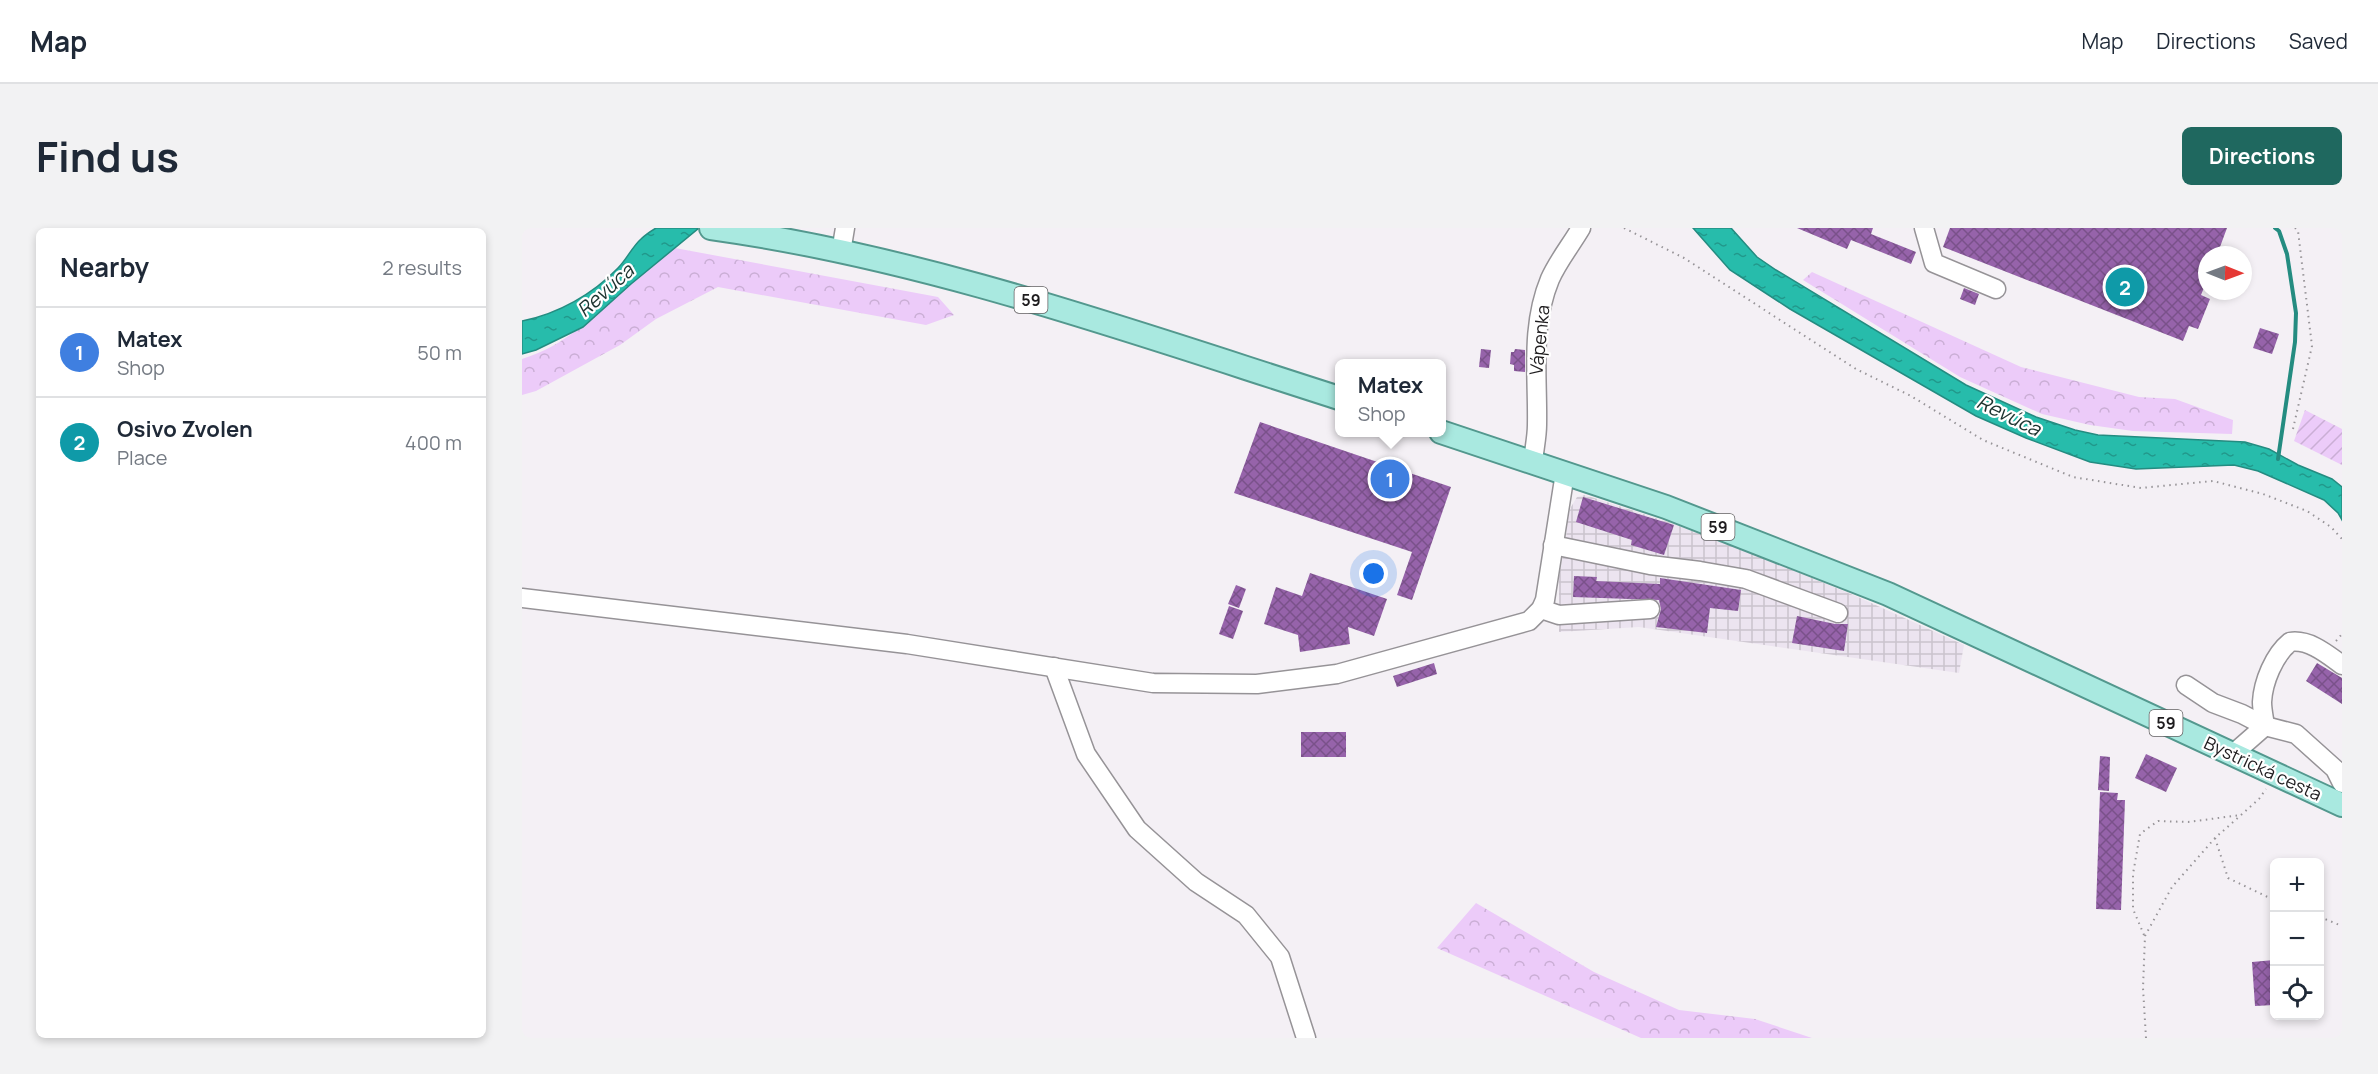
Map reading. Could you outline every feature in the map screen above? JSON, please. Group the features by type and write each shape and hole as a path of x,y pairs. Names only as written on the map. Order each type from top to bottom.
{"main road":[{"name":"59","path":"711,228 767,233 947,276 1038,302 1335,397"},
{"name":"59","path":"1446,434 1565,472"},
{"name":"Bystrická cesta","path":"1565,472 1666,507 1827,570 1989,640 2342,805"}],"street":[{"path":"841,252 845,228"},
{"name":"Vápenka","path":"1533,462 1537,426 1536,340 1544,298 1551,278 1581,228"},
{"path":"1924,228 1934,263 1996,289"},
{"path":"522,598 907,644 1153,683 1257,684 1337,674 1529,621 1541,609 1551,569 1565,472"},
{"path":"1553,545 1650,565 1746,579 1838,613"},
{"path":"1541,609 1558,615 1650,609"},
{"path":"2265,726 2262,702 2265,686 2276,657 2289,642 2299,640 2327,653 2342,664"},
{"path":"1054,667 1086,753 1137,829 1196,882 1246,915 1280,957 1306,1038"},
{"path":"2186,685 2213,703 2265,726 2296,734 2335,769 2342,783"},
{"path":"2233,754 2265,726"}],"path":[{"path":"1624,228 1684,258 1856,369 1911,396 1983,440 2073,477 2141,488 2213,481 2263,494 2307,511 2331,527 2342,539"},
{"path":"2293,429 2312,346 2298,231 2295,228"},
{"path":"2145,936 2172,887 2215,838 2259,799 2276,774"},
{"path":"2146,1038 2143,988 2145,936 2133,909 2133,874 2140,834 2158,821 2188,822 2241,814"},
{"path":"2215,838 2228,878 2270,898"},
{"path":"2324,919 2342,926"}],"shaded area":[{"path":"1585,495 1674,524 1760,557 1858,597 1964,645 1959,673 1639,627 1559,632 1559,576 1568,518 1577,497"}],"green space":[{"path":"675,248 938,297 954,315 926,325 718,287 656,319 620,345 536,391 522,395 522,359 566,338"},
{"path":"1812,272 2021,367 2139,397 2175,399 2233,420 2232,434 2133,431 2090,425 2042,414 1960,377 1803,280"},
{"path":"2305,410 2342,429 2342,465 2294,441"},
{"path":"1476,903 1594,972 1679,1010 1755,1019 1812,1038 1641,1038 1437,948"}],"water":[{"name":"Revúca","path":"656,228 699,228 583,327 536,350 522,354 522,321 562,308 598,286 621,264 638,242"},
{"name":"Revúca","path":"1693,228 1731,228 1757,257 1776,270 1966,385 2036,417 2098,435 2245,442 2269,449 2298,465 2332,479 2342,487 2342,520 2324,500 2258,471 2234,465 2136,469 2090,462 1976,416 1790,309 1730,270"}],"building":[{"path":"1797,228 1873,228 1871,234 1916,252 1911,264 1851,240 1847,249"},
{"path":"1950,228 2227,228 2220,246 2198,246 2198,300 2210,300 2198,329 2189,326 2183,341 1943,247"},
{"path":"1964,288 1979,294 1975,305 1960,299"},
{"path":"2260,328 2279,334 2272,354 2253,348"},
{"path":"1481,349 1491,350 1489,368 1479,367"},
{"path":"1515,349 1525,350 1525,372 1514,371 1514,365 1510,364 1511,352"},
{"path":"1260,422 1451,487 1412,600 1397,595 1412,552 1234,493"},
{"path":"1583,497 1674,525 1664,555 1631,545 1632,540 1576,522"},
{"path":"1310,573 1387,599 1374,636 1348,627 1350,644 1300,652 1298,635 1264,624 1276,587 1302,596"},
{"path":"1574,576 1597,577 1596,581 1660,584 1660,578 1741,590 1738,611 1710,608 1707,633 1656,627 1661,609 1659,600 1573,597"},
{"path":"1236,585 1246,589 1239,608 1228,604"},
{"path":"1229,606 1243,611 1233,639 1219,634"},
{"path":"1797,616 1835,624 1848,624 1844,651 1792,643"},
{"path":"1434,663 1437,674 1397,687 1393,676"},
{"path":"2317,663 2342,678 2342,704 2306,681"},
{"path":"1301,732 1346,732 1346,757 1301,757"},
{"path":"2146,754 2177,768 2166,792 2135,778"},
{"path":"2100,756 2110,757 2109,791 2098,790"},
{"path":"2100,792 2118,793 2117,800 2125,800 2121,910 2096,909"},
{"path":"2270,960 2270,1005 2255,1006 2252,962"}],"waterway":[{"path":"2275,228 2279,231 2287,254 2296,313 2295,342 2278,459"}],"place":[{"name":"Osivo Zvolen","path":"2125,287"},
{"name":"Matex","path":"1390,479"}]}
